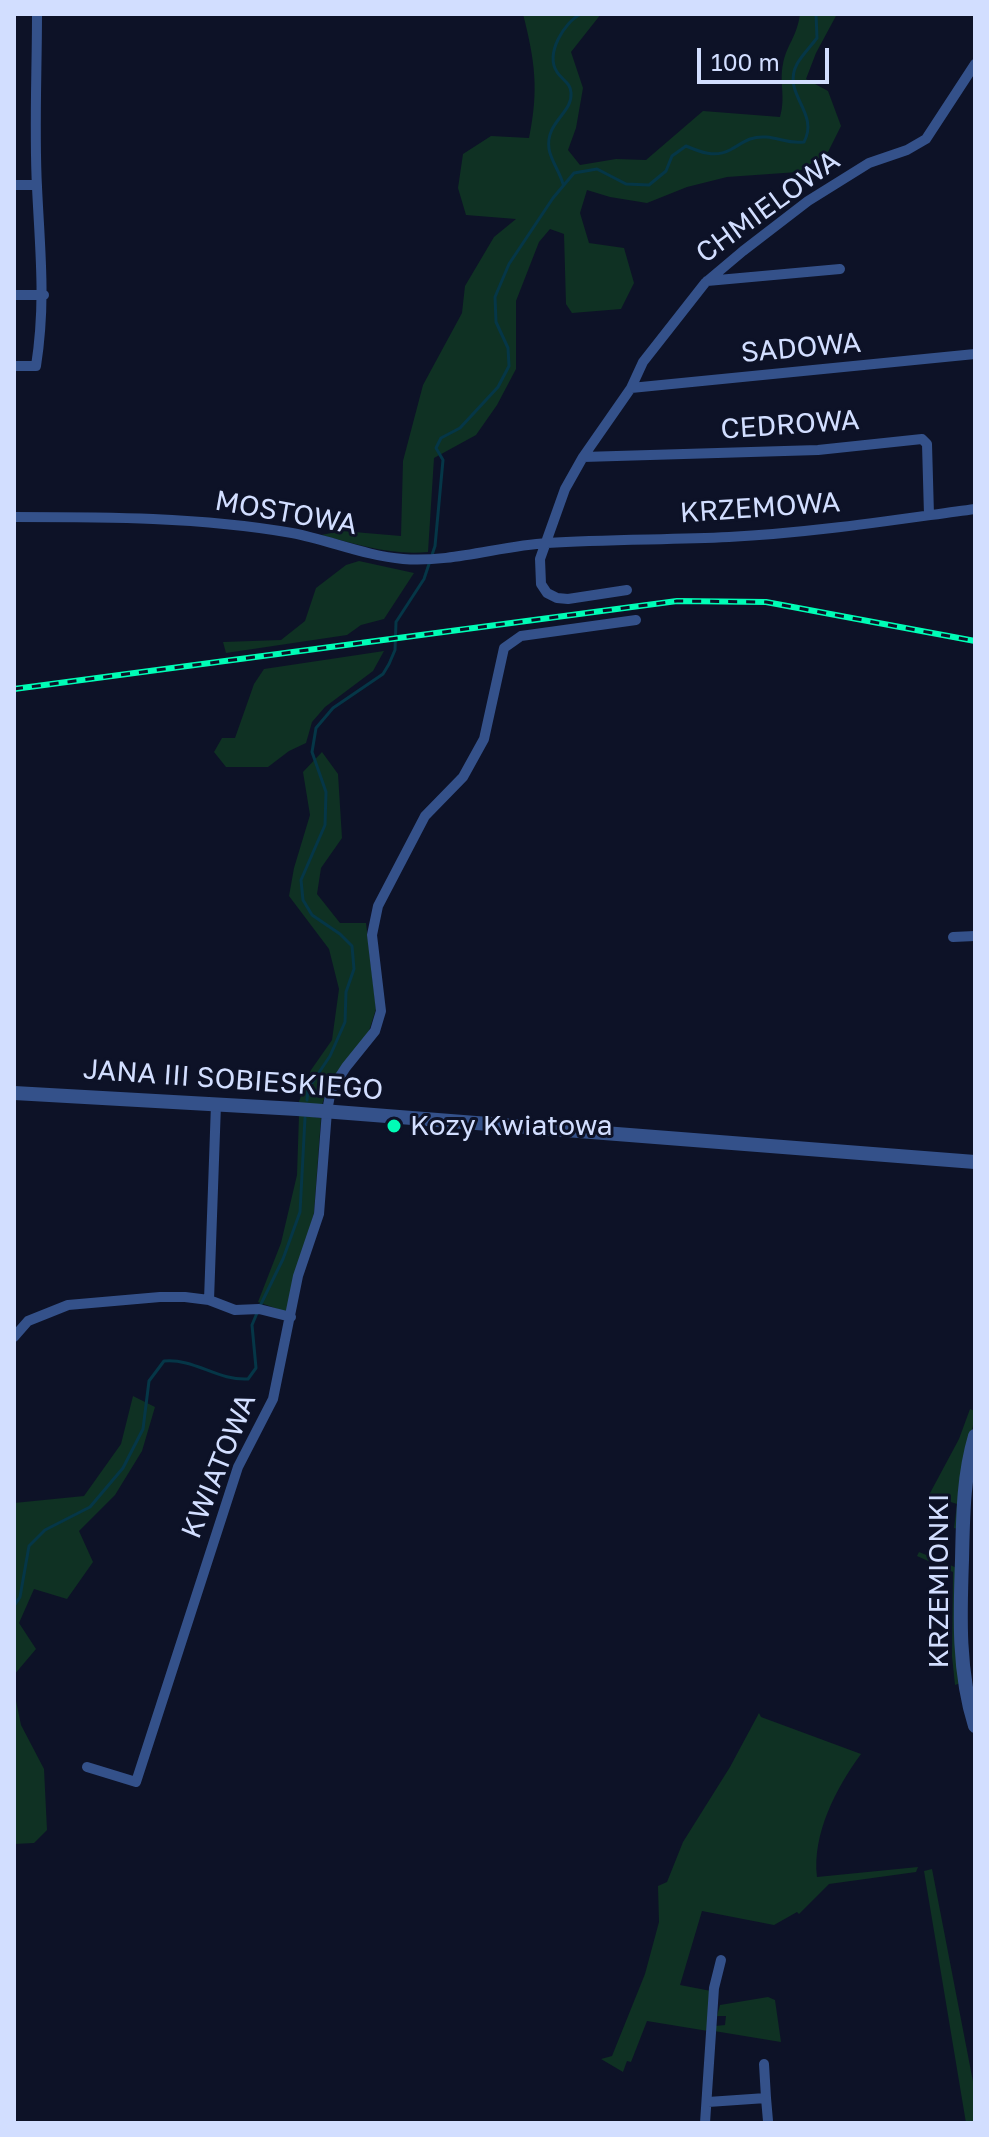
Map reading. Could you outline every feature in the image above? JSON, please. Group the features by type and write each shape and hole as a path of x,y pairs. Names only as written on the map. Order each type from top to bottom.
{"street":[{"path":"14,366 36,366 44,295 37,185 37,14"},
{"name":"CHMIELOWA","path":"627,590 557,598 547,593 541,584 540,559 565,489 583,457 631,388 643,362 707,281 808,201 869,163 907,150 926,139 975,64"},
{"path":"14,185 37,185"},
{"path":"707,281 840,269"},
{"path":"14,295 44,295"},
{"name":"SADOWA","path":"631,388 975,354"},
{"name":"CEDROWA","path":"583,457 818,450 922,439 927,444 929,515"},
{"name":"KRZEMOWA","path":"547,543 731,537 820,530 975,509"},
{"name":"MOSTOWA","path":"14,517 118,517 292,533 405,560 456,557 547,543"},
{"name":"KWIATOWA","path":"87,1767 136,1782 234,1477 273,1399 298,1276 319,1214 331,1090 375,1031 381,1011 372,935 378,906 425,816 463,777 484,739 504,648 521,636 636,620"},
{"path":"953,937 975,936"},
{"name":"JANA III SOBIESKIEGO","path":"14,1093 327,1111 975,1162"},
{"path":"209,1300 216,1104"},
{"path":"14,1337 28,1321 68,1305 160,1297 209,1300 235,1310 259,1309 291,1317"},
{"name":"KRZEMIONKI","path":"975,1436 965,1482 961,1623 965,1682 975,1726"},
{"path":"705,2123 714,1988 721,1960"},
{"path":"764,2064 768,2121"},
{"path":"708,2102 766,2098"}],"green space":[{"path":"523,14 601,14 571,52 583,88 576,128 568,150 580,165 616,159 646,160 703,111 780,117 783,64 800,14 837,14 806,79 828,91 841,126 828,152 798,172 727,177 687,187 647,203 587,190 580,213 589,243 624,248 634,283 621,309 572,313 566,304 564,234 550,229 539,242 516,301 516,369 497,405 476,435 434,458 428,552 388,551 321,535 342,531 401,536 403,461 423,385 462,313 465,286 494,237 516,219 466,215 458,188 463,154 491,136 529,138 534,76"},
{"path":"359,561 414,573 384,619 361,625 347,635 226,653 223,642 281,640 305,621 316,588 346,565"},
{"path":"384,651 373,671 325,707 312,722 306,743 268,767 226,767 214,752 222,738 235,738 254,684 264,669"},
{"path":"322,752 338,774 342,838 321,868 317,894 340,923 366,923 376,1009 369,1031 328,1086 322,1105 298,1104 311,1070 332,1040 339,989 329,949 289,896 310,815 303,772"},
{"path":"299,1115 321,1118 314,1213 286,1312 258,1302 281,1243 297,1175"},
{"path":"133,1396 155,1407 142,1451 115,1495 79,1531 93,1562 67,1599 34,1589 19,1623 36,1649 14,1675 14,1503 84,1496 121,1444"},
{"path":"970,1409 975,1411 958,1529 954,1528 957,1504 929,1495 959,1439"},
{"path":"919,1552 957,1568 961,1683 955,1685 952,1656 953,1572 917,1556"},
{"path":"14,1691 21,1725 44,1769 47,1830 34,1843 14,1844"},
{"path":"759,1713 761,1717 861,1754 835,1797 822,1828 816,1861 817,1877 918,1867 916,1872 829,1884 799,1914 797,1912 774,1925 702,1911 680,1985 711,1991 708,2031 647,2021 631,2062 627,2061 623,2072 601,2059 612,2056 645,1974 659,1922 658,1886 667,1882 683,1842 730,1767"},
{"path":"932,1869 975,2092 975,2123 966,2123 924,1871"},
{"path":"768,1997 775,2000 781,2042 714,2031 713,2066 713,2031 715,2026 725,2025 726,2016 717,2016 720,2005"}],"waterway":[{"path":"563,184 550,153 549,140 568,106 571,90 557,72 553,56 563,31 581,14"},
{"path":"307,1100 308,1089 330,1056 345,1022 346,992 354,969 352,946 312,915 303,900 301,880 325,825 326,792 312,752 316,728 333,708 383,674 395,650 396,622 424,579 435,546 443,460 436,448 441,438 460,428 498,387 509,366 508,348 496,322 495,297 509,264 553,198 574,173 597,169 626,184 649,185 666,171 672,156 686,146 713,154 755,138 804,142 808,131 807,121 796,94 793,75 797,64 817,38 816,14"},
{"path":"260,1306 283,1259 300,1212 305,1118"},
{"path":"14,1606 20,1597 29,1546 45,1530 90,1507 123,1468 143,1429 149,1381 164,1361 186,1363 226,1377 248,1379 256,1368 252,1325 257,1313"}],"railway":[{"path":"14,689 677,601 766,602 975,641"}],"place":[{"name":"Kozy Kwiatowa","path":"394,1126"}]}
